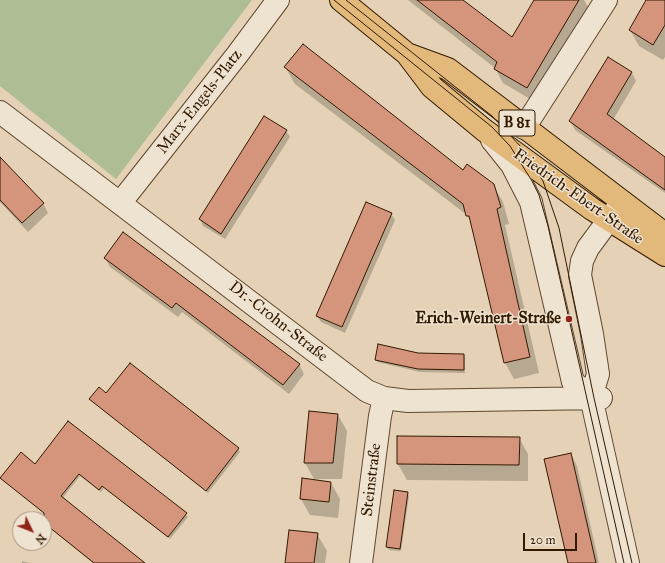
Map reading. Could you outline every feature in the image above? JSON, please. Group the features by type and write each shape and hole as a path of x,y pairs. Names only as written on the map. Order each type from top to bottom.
{"main road":[{"name":"Friedrich-Ebert-Straße","path":"341,0 407,54 432,87 484,130 537,170 609,220 665,255"},
{"name":"Friedrich-Ebert-Straße","path":"407,54 448,70 665,234"}],"street":[{"name":"Marx-Engels-Platz","path":"121,202 237,55 278,0"},
{"path":"524,128 606,0"},
{"name":"Dr.-Crohn-Straße","path":"0,112 121,202 367,391 384,398 423,400 596,398"},
{"path":"484,130 512,165 531,202 573,382 596,398"},
{"path":"622,202 588,248 582,261 580,275 592,334 598,374 596,398 628,563"},
{"name":"Steinstraße","path":"361,563 380,416 384,398"}],"green space":[{"path":"0,0 252,0 116,179 0,86"}],"building":[{"path":"417,0 463,0 512,37 534,0 579,0 527,88 494,69 497,62"},
{"path":"646,0 665,0 665,25 653,45 629,30"},
{"path":"303,44 463,170 467,164 494,184 501,207 497,209 530,357 504,363 469,216 466,216 463,204 284,67"},
{"path":"608,57 632,72 607,114 665,157 665,190 569,121"},
{"path":"264,116 287,130 221,234 199,219"},
{"path":"0,157 44,203 22,223 0,200"},
{"path":"366,202 392,213 342,327 316,316"},
{"path":"123,232 300,364 283,385 176,303 172,308 104,258"},
{"path":"378,344 418,353 464,354 464,370 418,369 375,360"},
{"path":"130,363 239,448 206,491 89,399 99,387 106,393"},
{"path":"309,411 338,414 333,463 304,463"},
{"path":"68,421 187,513 168,537 102,486 99,490 79,474 61,496 145,563 94,563 52,529 52,511 41,511 0,478 21,452 35,464"},
{"path":"397,436 520,437 519,465 397,464"},
{"path":"571,453 596,563 568,563 544,459"},
{"path":"302,478 331,482 329,502 300,499"},
{"path":"394,490 408,492 400,549 386,547"},
{"path":"289,530 318,533 314,563 285,563"}],"tram line":[{"path":"334,0 492,127 510,146 532,181 539,195 548,226 624,563"},
{"path":"346,0 492,116 523,149 543,181 559,228 594,398 632,563"}],"place":[{"name":"Erich-Weinert-Straße","path":"569,319"}]}
